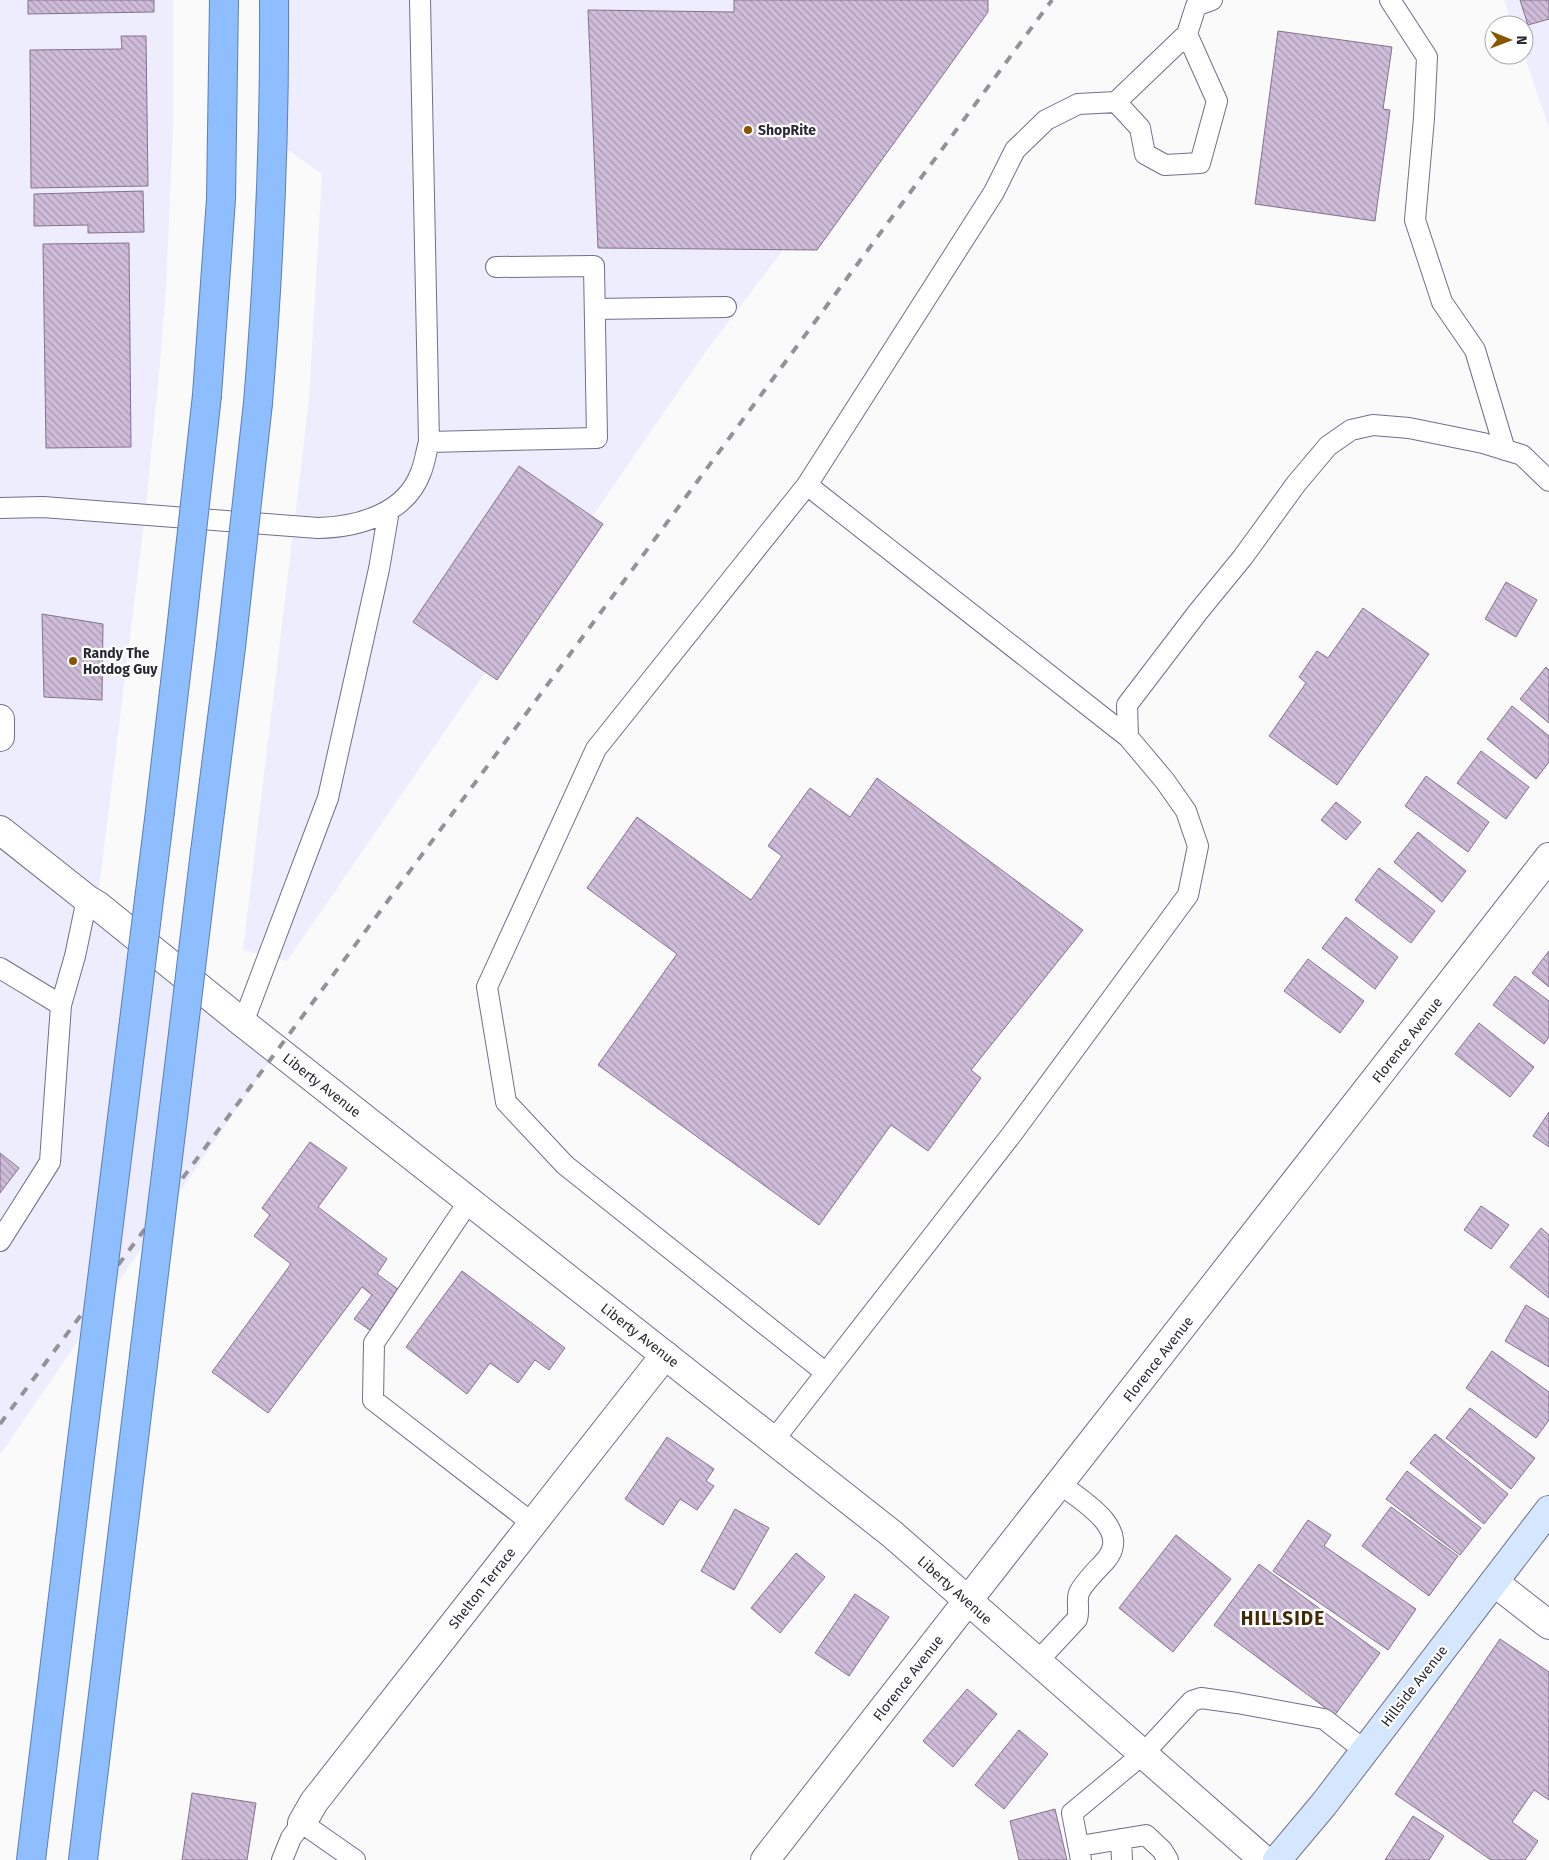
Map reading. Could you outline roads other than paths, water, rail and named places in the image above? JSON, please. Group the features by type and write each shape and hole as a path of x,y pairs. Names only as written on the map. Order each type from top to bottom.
{"highway":[{"path":"31,1860 160,811 206,395 221,199 224,0"},
{"path":"83,1860 231,647 258,403 272,193 275,80 274,0"}],"main road":[{"name":"Hillside Avenue","path":"1277,1860 1324,1804 1549,1510"}],"street":[{"path":"0,719 0,737"},
{"name":"Liberty Avenue","path":"0,830 892,1534 1264,1860"},
{"name":"Florence Avenue","path":"765,1860 1549,857"},
{"name":"Shelton Terrace","path":"302,1823 314,1802 665,1355"},
{"path":"1494,1582 1549,1625"}],"lane":[{"path":"0,508 43,507 318,528 339,527 357,524 389,510 402,500 413,487 421,473 429,442 420,0"},
{"path":"826,1373 565,1165 506,1102 487,987 596,749 806,485 994,192 1015,150 1046,120 1078,104 1116,102 1187,34 1196,6 1212,0"},
{"path":"1390,0 1428,58 1415,220 1442,302 1475,350 1505,450"},
{"path":"1116,102 1140,128 1145,154 1164,165 1200,163 1217,101 1187,34"},
{"path":"429,442 597,438 594,266 496,267"},
{"path":"594,309 726,307"},
{"path":"1128,737 1127,705 1243,557 1296,484 1328,446 1351,430 1373,425 1408,428 1483,443 1522,455 1549,481"},
{"path":"773,1441 1012,1134 1188,895 1198,846 1186,811 1165,781 1128,737 806,485"},
{"path":"243,1023 328,798 379,569 389,510"},
{"path":"0,1241 50,1162 61,1005 75,956 86,899"},
{"path":"0,968 61,1005"},
{"path":"469,1201 374,1344 374,1400 532,1523"},
{"path":"1037,1662 1077,1619 1080,1611 1078,1602 1080,1592 1109,1556 1114,1542 1111,1530 1105,1520 1060,1484"},
{"path":"1168,1860 1162,1850 1146,1835 1121,1839 1081,1853 1072,1814 1143,1754 1192,1701 1201,1698 1324,1719 1364,1750"},
{"path":"282,1860 291,1838 302,1823 355,1860"},
{"path":"1121,1839 1122,1860"}],"railway":[{"path":"0,1424 1052,0"}],"place":[{"name":"ShopRite","path":"748,130"},
{"name":"Randy The Hotdog Guy","path":"73,661"}],"district":[{"name":"HILLSIDE","path":"1283,1618"}]}
